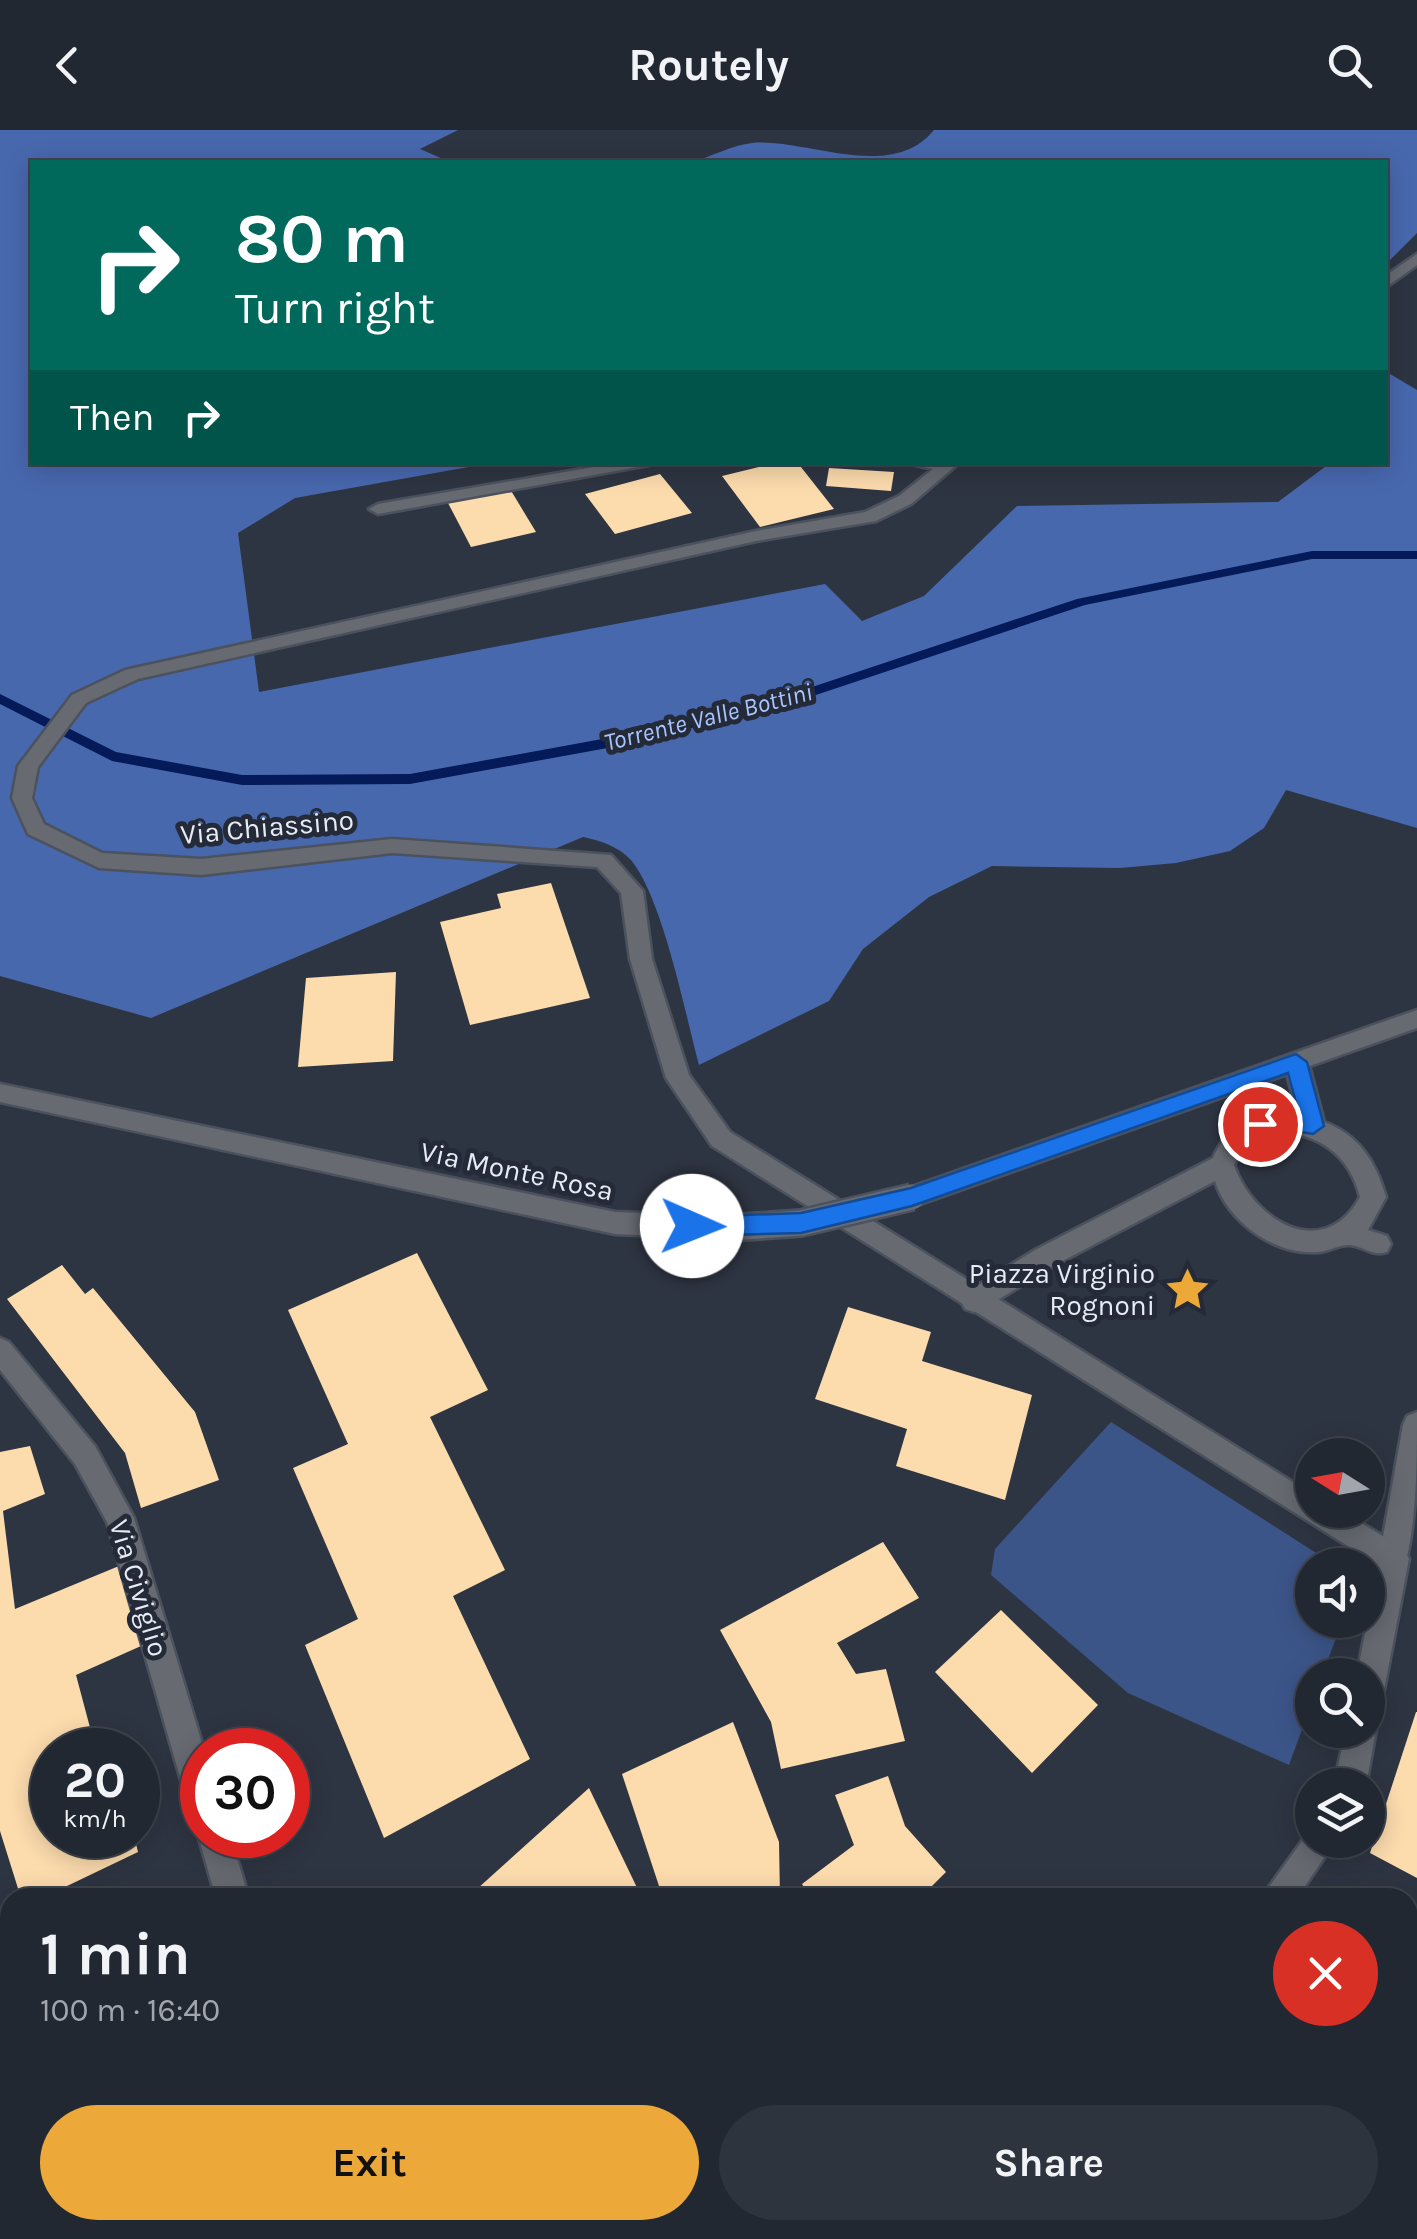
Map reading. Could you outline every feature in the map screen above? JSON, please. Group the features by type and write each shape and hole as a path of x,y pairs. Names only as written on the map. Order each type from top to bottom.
{"street":[{"path":"1388,281 1417,258"},
{"path":"378,509 638,465"},
{"name":"Via Chiassino","path":"949,465 905,500 870,518 756,536 132,674 79,699 28,766 22,798 35,829 99,860 201,866 392,846 603,860 632,891 641,959 678,1078 721,1139 974,1301"},
{"name":"Via Monte Rosa","path":"0,1093 615,1223 730,1228 801,1223 912,1197 1417,1019"},
{"path":"1296,1062 1313,1126"},
{"path":"1282,1120 1313,1126 1355,1153 1372,1185 1368,1212 1347,1233 1320,1240 1295,1239 1254,1222 1230,1196 1222,1165 1233,1140 1246,1129 1282,1120"},
{"path":"1222,1165 1044,1258 974,1301 1295,1499"},
{"path":"1347,1233 1378,1244"},
{"name":"Via Civiglio","path":"0,1350 85,1455 120,1518 182,1728"},
{"path":"1375,1658 1417,1425"},
{"path":"1343,1528 1394,1559"},
{"path":"221,1858 231,1888"},
{"path":"1284,1888 1307,1858"}],"shaded area":[{"path":"0,130 458,130 420,149 445,160 30,160 30,465 480,465 295,498 238,533 259,692 825,584 862,621 924,596 1017,506 1278,502 1327,465 1388,465 1388,373 1417,390 1417,828 1286,790 1264,828 1230,851 1176,863 1120,868 992,866 929,897 863,949 829,1001 699,1065 672,958 643,878 621,851 583,837 151,1018 0,976"},
{"path":"934,130 1417,130 1417,233 1388,262 1388,160 698,160 752,143 872,156 895,154 916,146"},
{"path":"1111,1422 1308,1548 1295,1548 1295,1638 1336,1638 1328,1658 1295,1658 1295,1748 1289,1765 1128,1693 991,1575 995,1549"}],"building":[{"path":"767,465 799,465 834,509 760,527 722,476"},
{"path":"829,468 894,472 891,491 826,486"},
{"path":"660,474 692,513 615,534 585,494"},
{"path":"510,489 536,532 471,547 448,503"},
{"path":"551,883 590,998 470,1025 440,922 501,908 497,894"},
{"path":"396,972 393,1061 298,1067 306,978"},
{"path":"417,1253 488,1390 430,1417 505,1570 453,1596 530,1759 384,1838 305,1645 358,1619 293,1468 348,1444 288,1310"},
{"path":"62,1265 85,1294 93,1288 195,1412 219,1480 141,1508 125,1453 7,1299"},
{"path":"848,1307 931,1332 922,1361 1032,1395 1005,1500 896,1466 907,1429 815,1399"},
{"path":"30,1446 45,1494 3,1511 15,1609 119,1566 141,1646 76,1675 90,1728 30,1728 30,1858 125,1858 63,1888 18,1888 0,1831 0,1452"},
{"path":"883,1542 919,1598 837,1643 856,1674 886,1669 905,1741 781,1769 771,1722 720,1630"},
{"path":"1001,1610 1098,1705 1032,1773 935,1672"},
{"path":"1417,1712 1417,1878 1379,1858 1385,1858 1385,1807"},
{"path":"733,1722 779,1842 780,1888 660,1888 622,1774"},
{"path":"888,1776 905,1826 946,1872 930,1888 805,1888 802,1884 854,1845 835,1795"},
{"path":"589,1788 637,1888 478,1888"}],"waterway":[{"name":"Torrente Valle Bottini","path":"0,698 112,756 242,780 410,779 624,740 798,697 1082,602 1312,555 1417,555"}],"place":[{"name":"Piazza Virginio Rognoni","path":"1188,1289"}],"route":[{"path":"692,1226 730,1228 801,1223 912,1197 1296,1062 1313,1126 1282,1120 1260,1124"}]}
